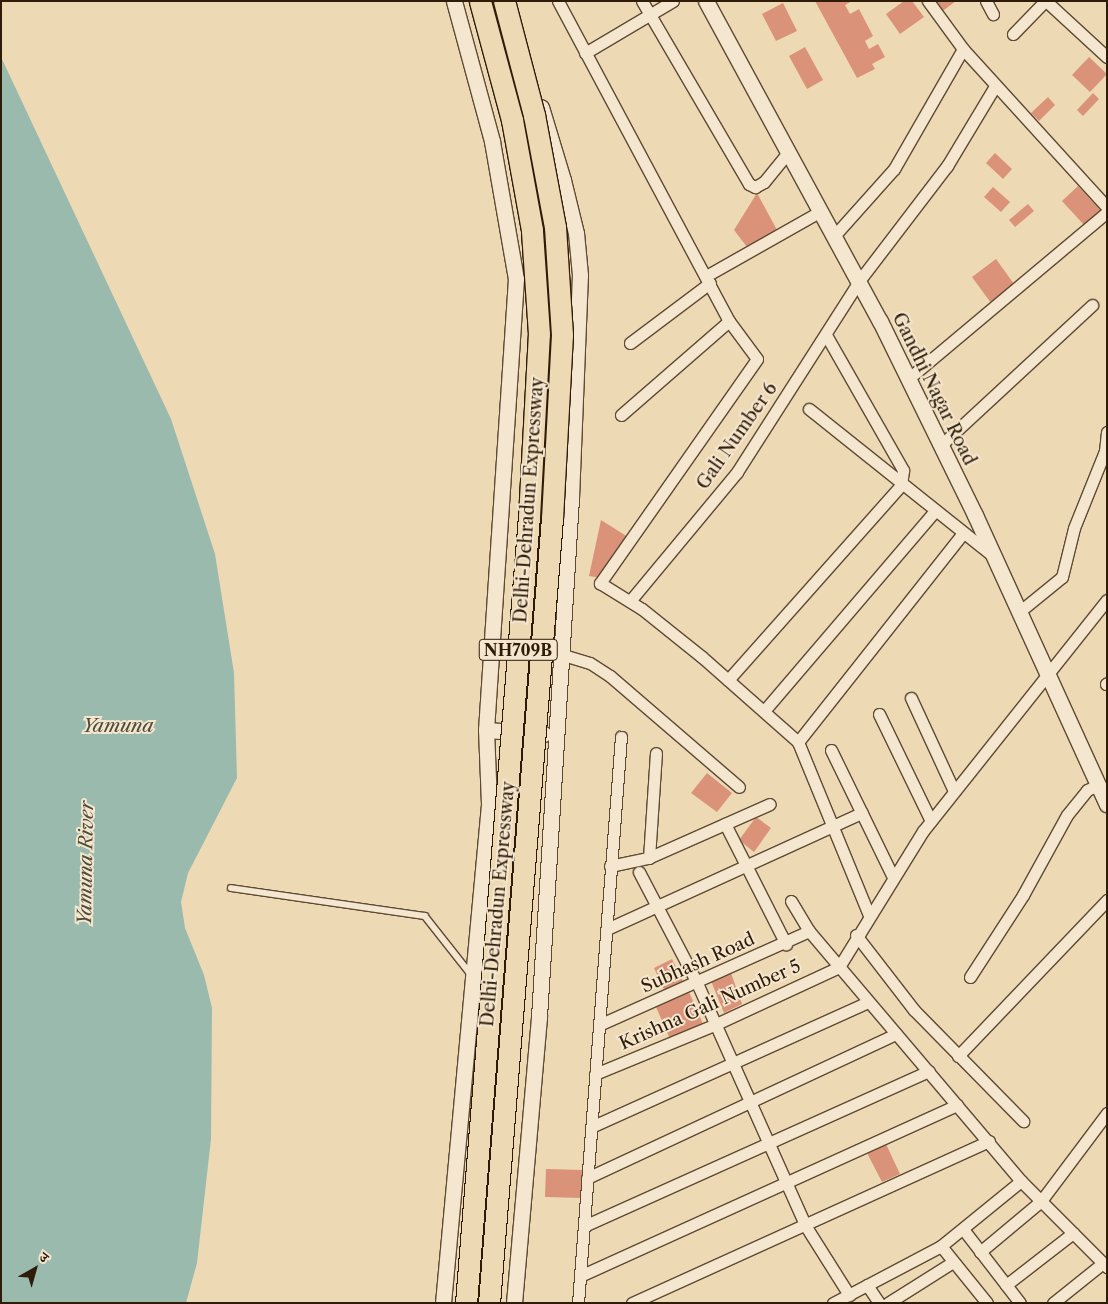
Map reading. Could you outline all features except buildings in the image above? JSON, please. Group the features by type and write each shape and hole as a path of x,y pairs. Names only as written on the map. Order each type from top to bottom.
{"highway":[{"name":"Delhi-Dehradun Expressway","path":"466,1303 529,517 539,334 530,221 512,120 480,1"},
{"name":"Delhi-Dehradun Expressway","path":"490,1303 552,519 562,335 555,228 534,115 504,1"}],"street":[{"path":"443,1303 471,974 489,804 486,730 516,279 492,141 454,1"},
{"path":"514,1 566,189 580,276 539,1017 514,1303"},
{"path":"558,1 730,321 757,359 600,580 602,585 630,602 728,680 798,742 869,915"},
{"path":"642,1 752,186 764,182 789,152"},
{"path":"585,53 673,1"},
{"name":"Gandhi Nagar Road","path":"706,1 821,211 941,445 1107,804"},
{"path":"928,1 963,49 1107,207"},
{"path":"986,1 992,14"},
{"path":"1013,34 1046,1 1107,57"},
{"path":"834,236 894,169 963,49"},
{"name":"Gali Number 6","path":"630,602 738,472 858,282 947,166 996,86"},
{"path":"630,343 708,279 821,211"},
{"path":"908,379 1107,212"},
{"path":"941,445 1092,305"},
{"path":"622,415 730,321"},
{"path":"728,680 901,485 903,470 826,335"},
{"path":"809,409 901,485 994,557"},
{"path":"1019,612 1062,577 1074,528 1106,451 1107,432"},
{"path":"764,711 935,511"},
{"path":"798,742 963,533"},
{"path":"839,967 856,935 930,822 1107,600"},
{"path":"560,654 590,663 610,676 739,787"},
{"path":"911,698 954,791"},
{"path":"879,714 930,822"},
{"path":"486,730 556,736"},
{"path":"578,1303 621,737"},
{"path":"831,750 893,877"},
{"path":"650,858 656,752"},
{"path":"970,977 1023,895 1067,815 1087,790 1098,785"},
{"path":"610,866 650,858 770,804"},
{"path":"607,929 656,904 746,863 862,813"},
{"path":"725,824 786,944"},
{"path":"639,872 697,983 714,1025 752,1102 805,1225 849,1295"},
{"path":"958,1056 1107,900"},
{"path":"791,901 809,931 868,1002 930,1071 1021,1181 1105,1265 1053,1303"},
{"name":"Subhash Road","path":"600,1024 786,944 809,931"},
{"path":"856,935 914,1010 1023,1121"},
{"name":"Krishna Gali Number 5","path":"595,1074 714,1025 839,967"},
{"path":"591,1127 868,1002"},
{"path":"587,1178 896,1034"},
{"path":"584,1226 930,1071"},
{"path":"580,1276 787,1184 957,1105"},
{"path":"980,1252 1041,1201 1107,1113"},
{"path":"632,1303 989,1142"},
{"path":"833,1303 941,1246 1021,1181"},
{"path":"963,1229 1020,1303"},
{"path":"1006,1285 1073,1233"},
{"path":"941,1246 983,1301"},
{"path":"888,1303 954,1262"},
{"path":"446,1266 516,1271"},
{"path":"867,1285 879,1303"}],"lane":[{"path":"231,888 426,916 471,974"}],"water":[{"name":"Yamuna","path":"1,57 171,419 215,554 234,673 237,778 188,873 181,902 185,928 204,975 212,1008 211,1139 197,1263 186,1303 1,1303"}],"water label":[{"name":"Yamuna River","path":"86,863"}]}
